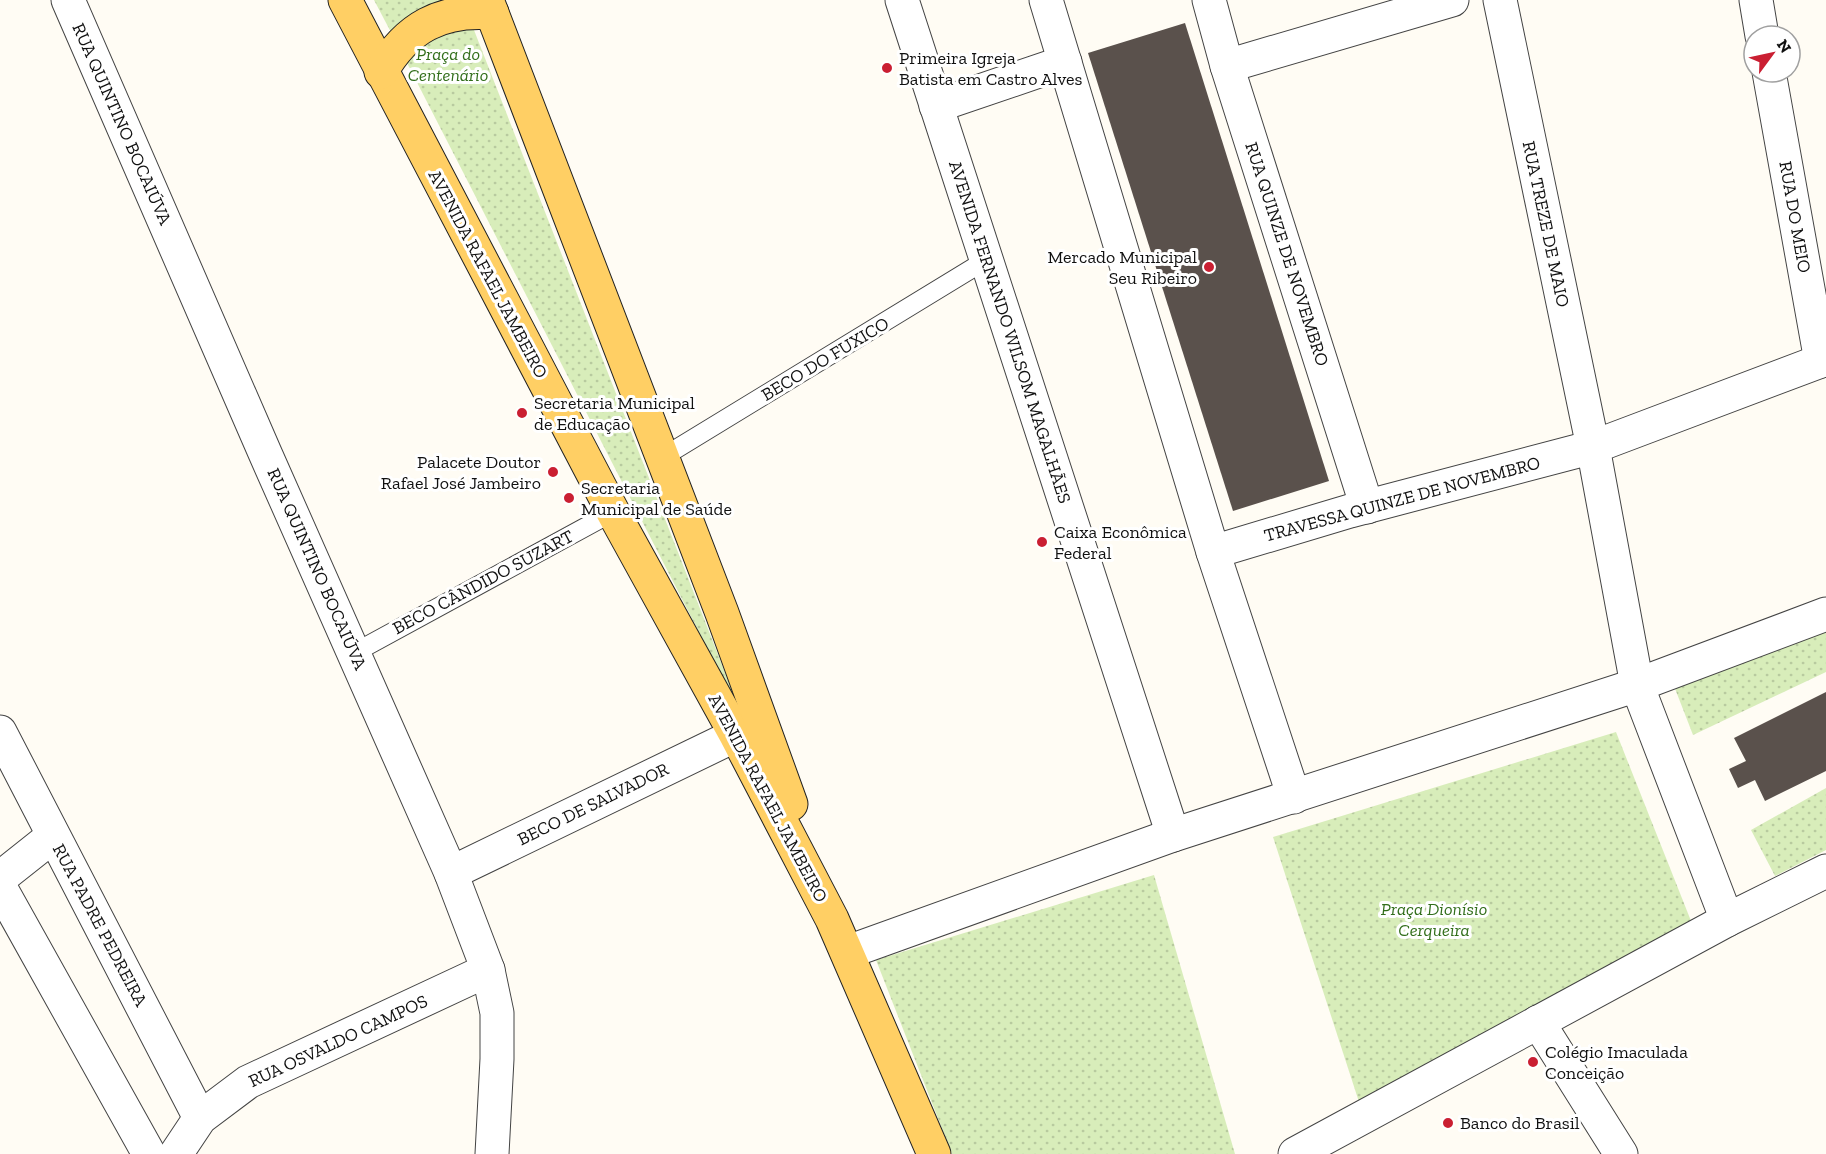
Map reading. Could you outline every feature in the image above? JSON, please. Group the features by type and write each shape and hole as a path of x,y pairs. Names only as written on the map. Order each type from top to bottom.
{"main road":[{"name":"AVENIDA RAFAEL JAMBEIRO","path":"345,0 613,512 736,735 832,919"},
{"name":"AVENIDA RAFAEL JAMBEIRO","path":"490,7 722,613 832,919"},
{"path":"381,72 403,40 436,19 490,7"},
{"path":"832,919 934,1154"}],"street":[{"name":"RUA QUINTINO BOCAIÚVA","path":"68,0 451,873 488,970 497,1013 495,1149"},
{"name":"AVENIDA FERNANDO WILSOM MAGALHÃES","path":"902,0 1173,835"},
{"path":"1046,0 1213,552 1294,797"},
{"name":"RUA QUINZE DE NOVEMBRO","path":"1209,0 1227,66 1367,507"},
{"path":"1227,66 1452,0"},
{"name":"RUA TREZE DE MAIO","path":"1500,0 1593,447 1636,685 1727,920"},
{"path":"1756,0 1760,24"},
{"path":"936,106 1065,62"},
{"name":"RUA DO MEIO","path":"1771,84 1823,360"},
{"name":"TRAVESSA QUINZE DE NOVEMBRO","path":"1213,552 1367,507 1593,447 1823,360"},
{"path":"848,952 1173,835 1636,685 1826,614"},
{"name":"RUA PADRE PEDREIRA","path":"0,732 200,1118"},
{"name":"BECO DE SALVADOR","path":"451,873 736,735"},
{"path":"0,878 53,836"},
{"path":"1295,1154 1727,920 1826,871"},
{"path":"0,887 149,1154"},
{"name":"RUA OSVALDO CAMPOS","path":"176,1154 200,1118 248,1082 488,970"},
{"path":"1538,1022 1621,1154"}],"lane":[{"name":"BECO DO FUXICO","path":"663,458 986,260"},
{"name":"BECO CÂNDIDO SUZART","path":"354,652 613,512"}],"green space":[{"name":"Praça do Centenário","path":"374,0 464,0 394,38"},
{"name":"Praça do Centenário","path":"472,25 742,716 405,59 417,38"},
{"path":"1826,631 1826,672 1693,735 1674,686"},
{"name":"Praça Dionísio Cerqueira","path":"1616,732 1693,926 1359,1102 1273,837"},
{"path":"1826,788 1826,850 1775,876 1751,830"},
{"path":"1154,875 1235,1154 952,1154 876,960"}],"building":[{"name":"Mercado Municipal Seu Ribeiro","path":"1185,23 1329,481 1233,511 1088,53"},
{"path":"1826,692 1826,771 1765,801 1755,780 1738,788 1729,769 1746,761 1734,738"}],"place":[{"name":"Primeira Igreja Batista em Castro Alves","path":"887,68"},
{"name":"Mercado Municipal Seu Ribeiro","path":"1209,267"},
{"name":"Secretaria Municipal de Educação","path":"522,413"},
{"name":"Palacete Doutor Rafael José Jambeiro","path":"553,472"},
{"name":"Secretaria Municipal de Saúde","path":"569,498"},
{"name":"Caixa Econômica Federal","path":"1042,542"},
{"name":"Colégio Imaculada Conceição","path":"1533,1062"},
{"name":"Banco do Brasil","path":"1448,1123"}]}
